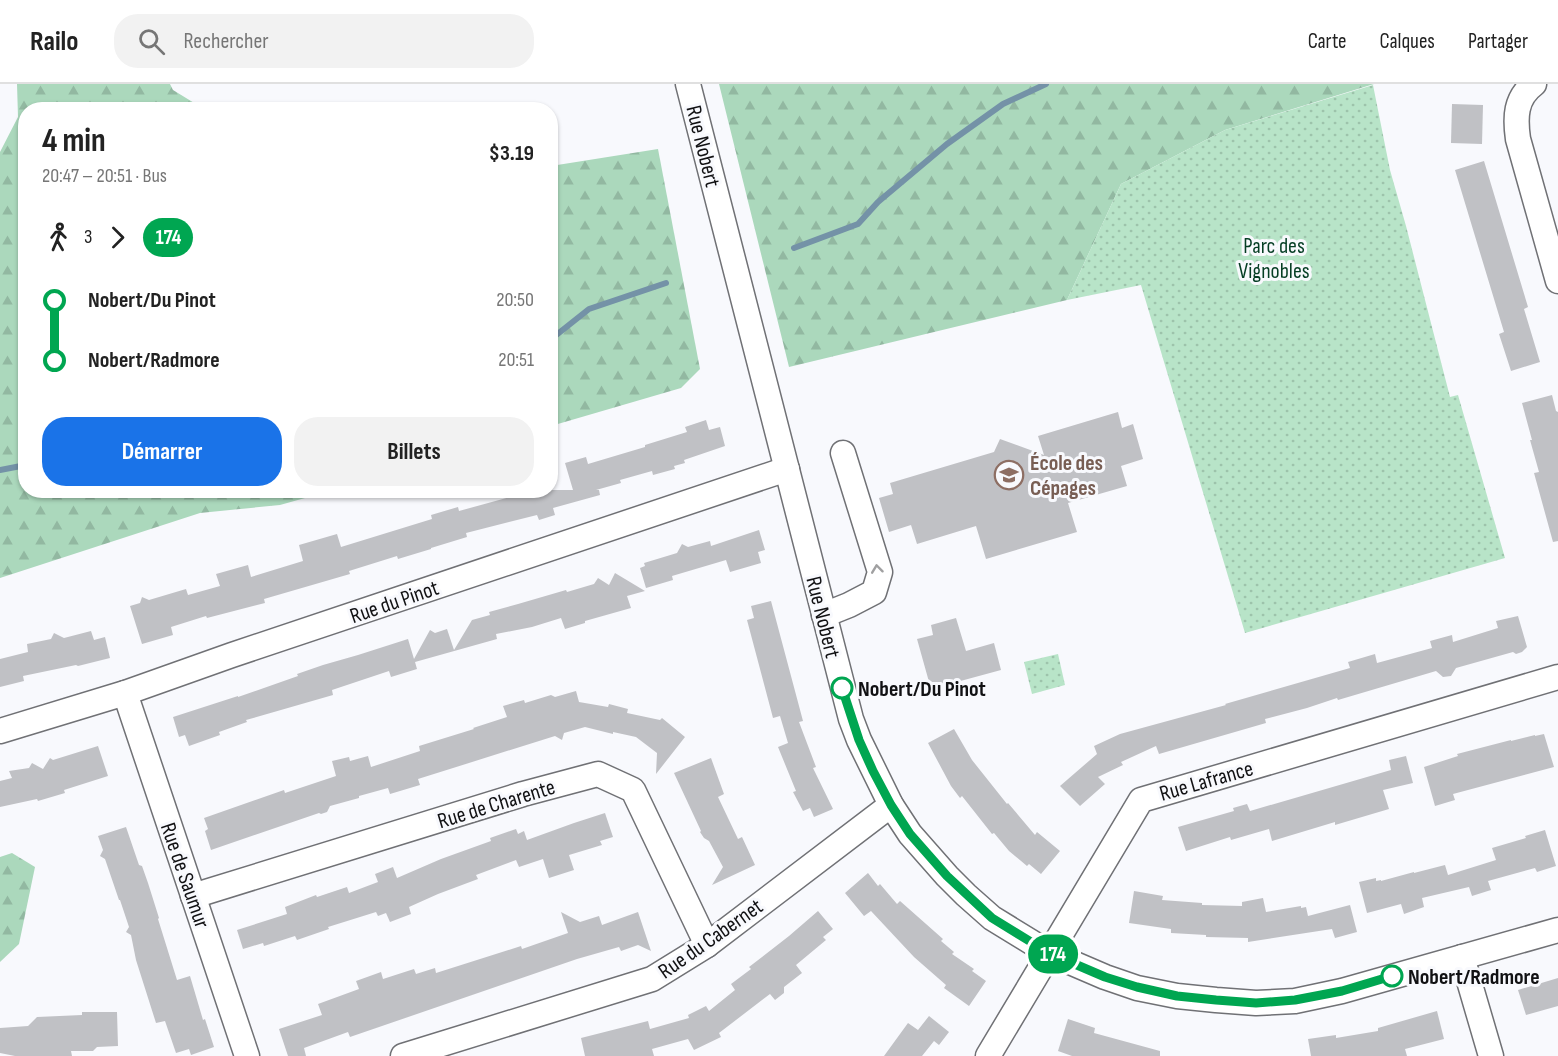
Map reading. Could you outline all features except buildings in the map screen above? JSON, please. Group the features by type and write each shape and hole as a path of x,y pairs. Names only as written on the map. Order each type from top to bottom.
{"street":[{"name":"Rue Nobert","path":"688,84 851,720 863,751 891,805 910,834 966,895 992,918 1049,953 1105,977 1177,996 1256,1003 1295,1000 1342,991 1558,930"},
{"path":"1534,84 1527,89 1518,102 1515,122 1558,281"},
{"path":"824,615 874,592 880,572 843,453"},
{"name":"Rue du Pinot","path":"0,731 125,693 254,647 787,469"},
{"name":"Rue Lafrance","path":"988,1056 1141,800 1558,677"},
{"name":"Rue de Saumur","path":"125,693 247,1056"},
{"name":"Rue de Charente","path":"193,896 523,794 598,774 633,790 707,945"},
{"name":"Rue du Cabernet","path":"403,1056 652,979 707,945 891,805"},
{"path":"1462,957 1491,1056"}],"green space":[{"path":"17,84 170,84 173,90 193,102 18,102 18,117"},
{"path":"719,84 1374,84 1225,130 1121,184 1067,300 789,367"},
{"name":"Parc des Vignobles","path":"1373,85 1390,170 1450,397 1458,395 1505,558 1245,633 1141,285 1067,300 1121,184 1225,130"},
{"path":"18,117 18,498 305,498 280,505 200,513 0,578 0,152"},
{"path":"658,149 700,369 681,388 558,424 558,165"},
{"path":"1058,654 1065,685 1032,694 1024,662"},
{"path":"12,853 35,867 19,944 0,962 0,857"}],"waterway":[{"path":"794,248 858,224 878,202 947,144 1003,104 1046,84"},
{"path":"558,334 589,309 666,283"},
{"path":"0,470 18,467"}],"bus line":[{"name":"174","path":"842,688 851,720 873,771 910,834 947,876 992,918 1049,953 1105,977 1137,987 1177,996 1256,1003 1295,1000 1342,991 1392,976"}],"place":[{"name":"École des Cépages","path":"1009,475"},
{"name":"Nobert/Du Pinot","path":"842,688"},
{"name":"Nobert/Radmore","path":"1392,976"}]}
